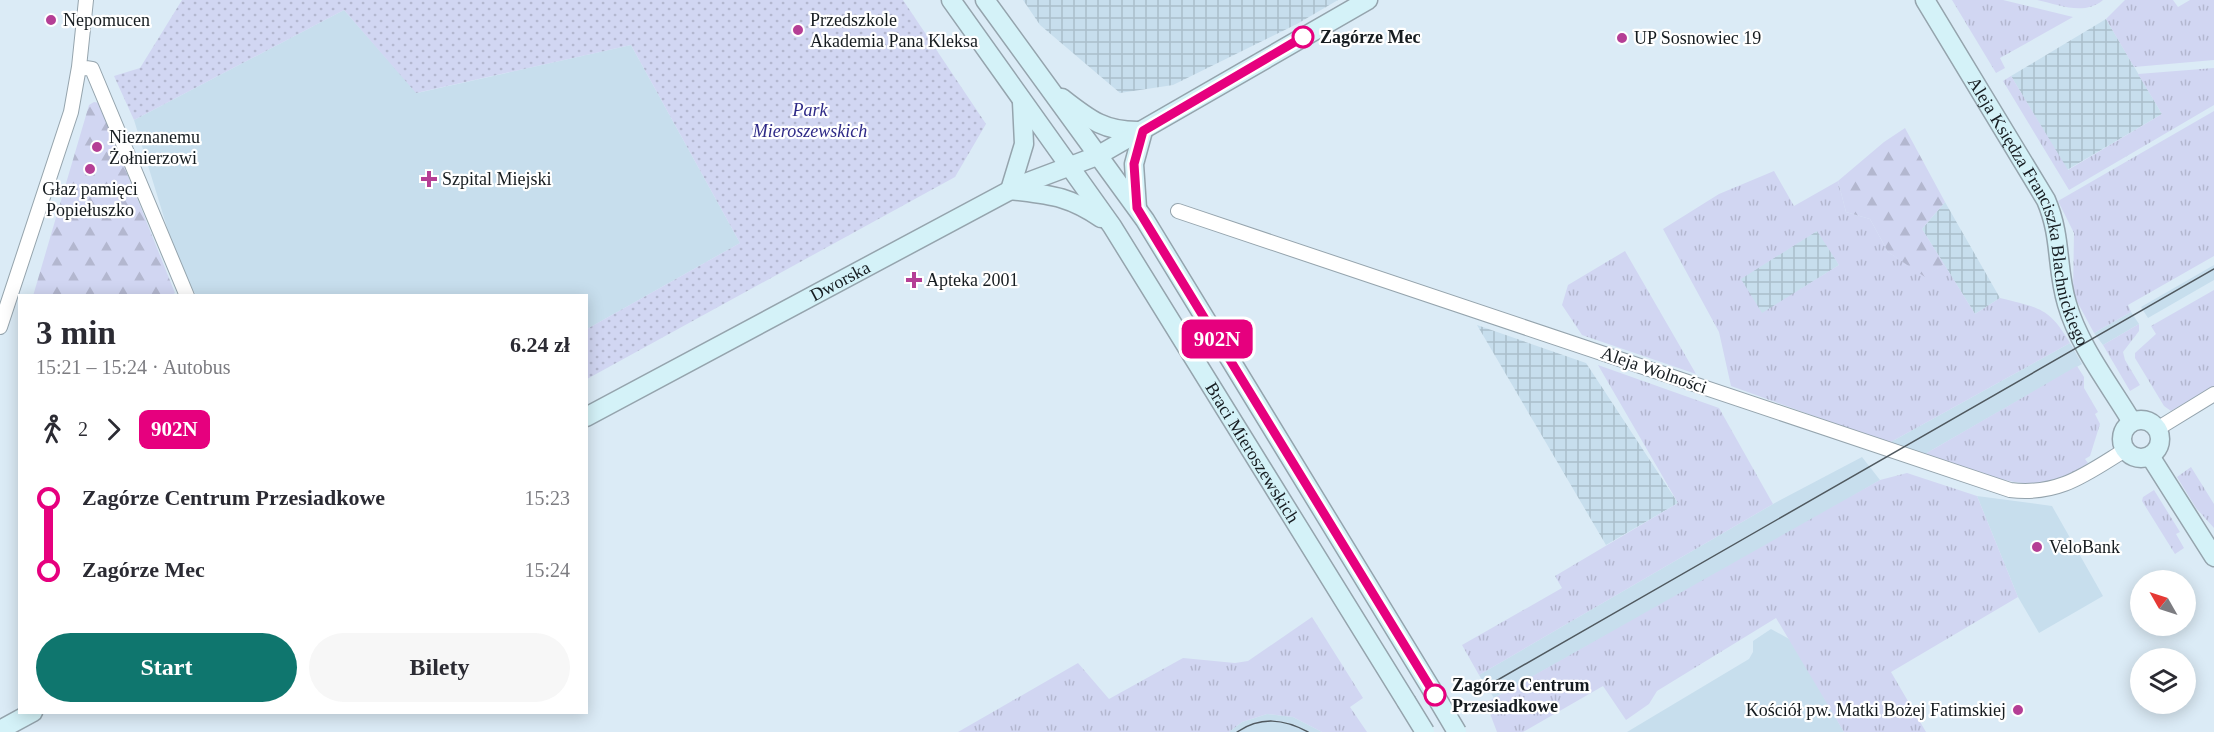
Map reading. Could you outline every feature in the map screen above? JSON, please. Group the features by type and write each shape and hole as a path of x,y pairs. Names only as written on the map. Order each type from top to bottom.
{"street":[{"path":"1,320 64,137 79,67 86,0"},
{"name":"Braci Mieroszewskich","path":"951,0 1112,226 1425,732"},
{"name":"Braci Mieroszewskich","path":"985,0 1045,86 1137,208 1457,732"},
{"name":"Dworska","path":"588,416 1010,190 1097,156 1368,0"},
{"name":"Aleja Księdza Franciszka Blachnickiego","path":"1925,0 2046,200 2056,225 2063,285 2070,314 2132,423"},
{"path":"79,67 92,69 186,294"},
{"path":"1045,86 1096,124 1119,132 1143,131 1134,164 1137,208"},
{"path":"1022,102 1023,151 1010,190 1061,196 1082,206 1112,226"},
{"name":"Aleja Wolności","path":"1178,211 2010,490 2029,493 2062,487 2125,450"},
{"path":"2157,429 2213,395"},
{"path":"2146,421 2157,429 2158,447 2150,456 2133,457 2125,450 2123,431 2132,423 2146,421"},
{"path":"2150,456 2214,557"},
{"path":"0,730 29,714"}],"shaded area":[{"path":"1023,0 1338,0 1297,24 1173,85 1120,93 1040,25"},
{"name":"Szpital Miejski","path":"344,10 417,93 631,45 740,243 588,328 588,294 195,294 178,263 134,120"},
{"path":"2106,19 2162,114 2067,170 2011,76"},
{"path":"1945,202 2000,298 1975,314 1922,229"},
{"path":"1818,230 1839,265 1762,314 1740,279"},
{"path":"2214,265 2214,280 2148,318 2141,307"},
{"path":"2131,312 2139,324 2103,345 2094,333"},
{"path":"1477,325 1586,363 1678,503 1606,545"},
{"path":"2070,343 2082,364 1925,454 1889,443"},
{"path":"1862,457 1880,480 1790,533 1494,698 1479,675 1773,504"},
{"path":"1977,496 2052,506 2103,596 2039,633 2018,597"},
{"path":"1771,629 1791,640 1844,732 1627,732 1749,659 1753,652 1753,641"},
{"path":"1267,714 1293,717 1322,732 1229,732 1242,722"}],"green space":[{"name":"Park Mieroszewskich","path":"182,0 903,0 986,124 955,177 588,378 588,328 740,243 631,45 416,93 344,10 134,120 114,76 140,68"},
{"path":"1952,0 2003,0 2073,17 2000,58 2005,68 1996,73"},
{"path":"2037,0 2103,0 2096,5 2072,8"},
{"path":"2125,0 2173,0 2178,7 2190,0 2214,0 2214,60 2134,67 2106,19"},
{"path":"2214,68 2214,105 2069,190 2003,81 2011,76 2068,170 2162,114 2138,74"},
{"path":"94,102 99,103 175,293 173,294 34,294 89,105"},
{"path":"2214,111 2214,256 2128,305 2131,312 2094,333 2073,294 2074,233 2058,201"},
{"path":"1905,128 1945,202 1922,229 1944,264 1925,277 1888,252 1870,219 1846,212 1838,181 1884,142"},
{"path":"1774,171 1794,206 1838,181 1846,212 1870,219 1888,252 1925,276 1944,264 1975,314 2000,298 2034,307 2056,322 2070,343 1889,443 1731,386 1719,332 1663,229 1719,194","holes":["1817,231 1839,265 1762,313 1741,279"]},
{"path":"1625,251 1696,374 1582,335 1562,305 1568,285"},
{"path":"2214,290 2214,386 2171,411 2164,406 2135,358 2135,353 2156,334 2151,326"},
{"path":"2139,324 2139,331 2123,352 2125,360 2140,385 2130,391 2103,345"},
{"path":"1598,365 1719,408 1773,504 1479,675 1462,645 1562,588 1555,576 1678,503"},
{"path":"2077,366 2084,377 2084,388 2098,412 2095,414 2100,424 2090,456 2085,459 2088,463 2072,474 2055,481 2024,483 1972,471 1925,454"},
{"path":"2191,467 2214,504 2214,528 2196,508 2177,477"},
{"path":"1907,473 1977,496 2018,597 1891,672 1926,732 1844,732 1776,618 1657,691 1649,704 1626,720 1603,686 1523,732 1497,732 1486,703 1880,480"},
{"path":"2154,490 2180,532 2176,534 2184,548 2175,554 2142,501 2143,497"},
{"path":"1312,617 1363,698 1350,707 1367,732 1322,732 1293,717 1267,714 1242,722 1229,732 958,732 1078,663 1109,699 1183,658 1235,663 1248,661"}],"tram line":[{"path":"1475,693 2214,269"},
{"path":"1237,732 1255,723 1272,721 1290,724 1308,732"}],"bus line":[{"name":"902N","path":"1303,37 1143,131 1134,164 1137,208 1435,695"}],"place":[{"name":"Nepomucen","path":"51,20"},
{"name":"Przedszkole Akademia Pana Kleksa","path":"798,30"},
{"name":"Zagórze Mec","path":"1303,37"},
{"name":"UP Sosnowiec 19","path":"1622,38"},
{"name":"Nieznanemu Żołnierzowi","path":"97,147"},
{"name":"Głaz pamięci Popiełuszko","path":"90,169"},
{"name":"Szpital Miejski","path":"429,179"},
{"name":"Apteka 2001","path":"914,280"},
{"name":"VeloBank","path":"2037,547"},
{"name":"Zagórze Centrum Przesiadkowe","path":"1435,695"},
{"name":"Kościół pw. Matki Bożej Fatimskiej","path":"2018,710"}]}
